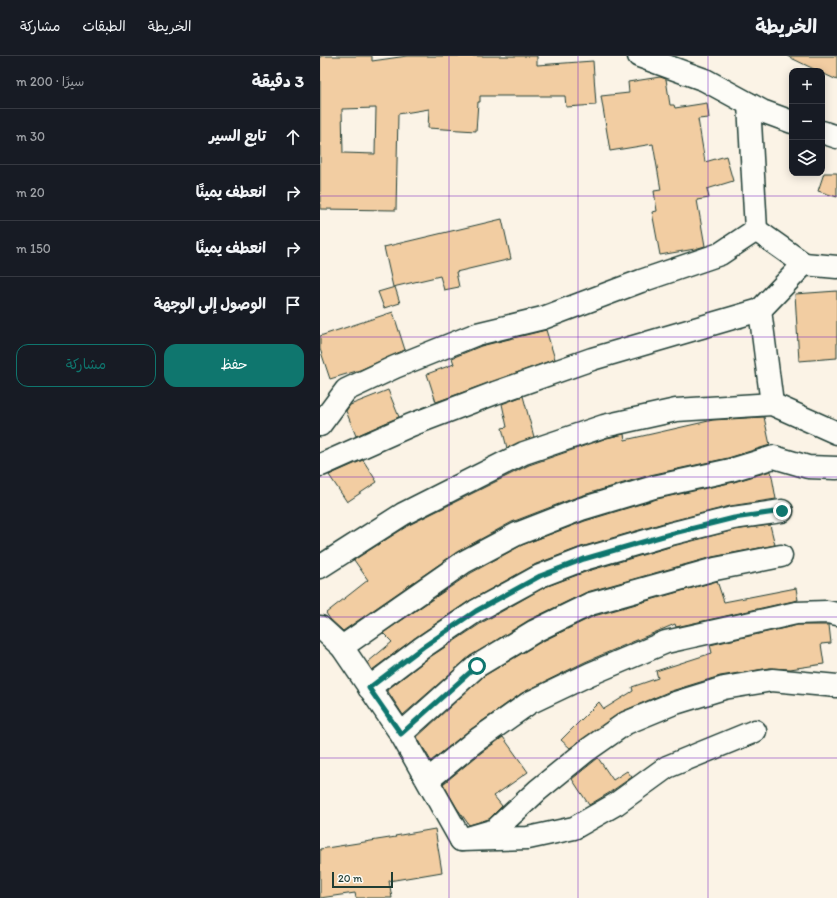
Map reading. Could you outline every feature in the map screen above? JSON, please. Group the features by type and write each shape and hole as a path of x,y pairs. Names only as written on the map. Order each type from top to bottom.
{"street":[{"path":"639,56 705,80 762,112 789,121"},
{"path":"749,104 756,230"},
{"path":"825,133 837,138"},
{"path":"756,230 804,264 837,267"},
{"path":"320,425 346,390 396,367 477,334 543,318 641,281 720,254 756,230"},
{"path":"320,465 411,425 495,393 592,359 760,310 804,264"},
{"path":"760,310 772,404"},
{"path":"320,567 403,514 524,453 604,426 676,410 772,404 837,433"},
{"path":"320,454 320,477"},
{"path":"342,647 464,562 517,534 581,509 654,487 731,470 774,457 808,467 837,468"},
{"path":"369,688 423,647 476,611 540,576 584,559 670,534 734,518 782,511"},
{"path":"401,734 477,666 535,631 590,604 715,569 781,556"},
{"path":"428,780 474,742 529,703 590,674 666,642 796,613 827,612 837,614"},
{"path":"320,627 342,647 401,734 461,840"},
{"path":"461,840 495,830 538,790 586,751 626,723 665,707 724,688 772,680 837,686"},
{"path":"461,840 528,838 574,828 616,804 667,767 755,731"}],"building":[{"path":"320,56 372,56 372,61 407,56 537,56 537,65 593,61 596,105 566,107 565,96 480,96 480,102 478,102 476,131 428,128 429,109 398,114 396,210 320,209","holes":["376,108 375,154 343,153 342,109"]},
{"path":"787,56 837,56 837,80 825,74 825,68 812,68"},
{"path":"660,77 666,79 670,105 674,105 675,108 707,103 709,118 698,119 705,162 726,156 733,181 707,189 709,198 697,200 705,246 660,255 652,212 657,211 654,191 661,190 653,144 610,151 601,96 629,93 628,82"},
{"path":"825,173 837,173 837,197 818,191"},
{"path":"502,219 511,259 456,272 459,287 444,290 440,276 393,287 384,247"},
{"path":"395,287 400,303 384,308 378,292"},
{"path":"837,291 837,358 799,361 795,294"},
{"path":"393,312 405,350 360,370 330,379 320,349 320,336"},
{"path":"546,330 555,359 436,402 427,374 454,364 452,358 481,346"},
{"path":"388,390 399,417 356,436 346,411 350,405"},
{"path":"523,396 534,437 507,448 502,428 507,427 502,404"},
{"path":"764,417 770,445 728,458 650,475 577,497 512,522 457,552 343,631 330,619 326,613 368,580 354,560 409,525 529,465 607,438 624,434 625,440 713,420"},
{"path":"363,460 377,482 347,502 329,475"},
{"path":"771,471 776,499 730,506 667,522 581,547 536,564 469,601 416,637 372,670 368,662 392,642 383,633 471,573 522,545 585,521 657,499 734,482"},
{"path":"770,525 775,545 712,557 587,592 529,620 469,657 403,715 387,690 430,657 483,622 545,587 588,571 673,546 735,530"},
{"path":"717,581 724,602 796,588 798,600 676,627 675,624 585,662 522,693 467,732 431,761 417,737 484,676 541,642 594,616"},
{"path":"798,625 829,625 831,643 821,644 824,664 790,669 770,668 720,676 668,692 621,712 570,748 561,740 599,702 604,709 633,691 632,687 658,678 656,671 712,653 710,645"},
{"path":"503,737 528,772 494,796 502,806 489,819 469,825 443,784"},
{"path":"598,758 613,780 627,771 632,777 589,805 572,779"},
{"path":"435,829 442,872 389,881 392,898 356,898 355,893 320,898 320,849"}],"route":[{"path":"477,666 401,734 369,688 423,647 476,611 540,576 584,559 670,534 734,518 782,511"}]}
